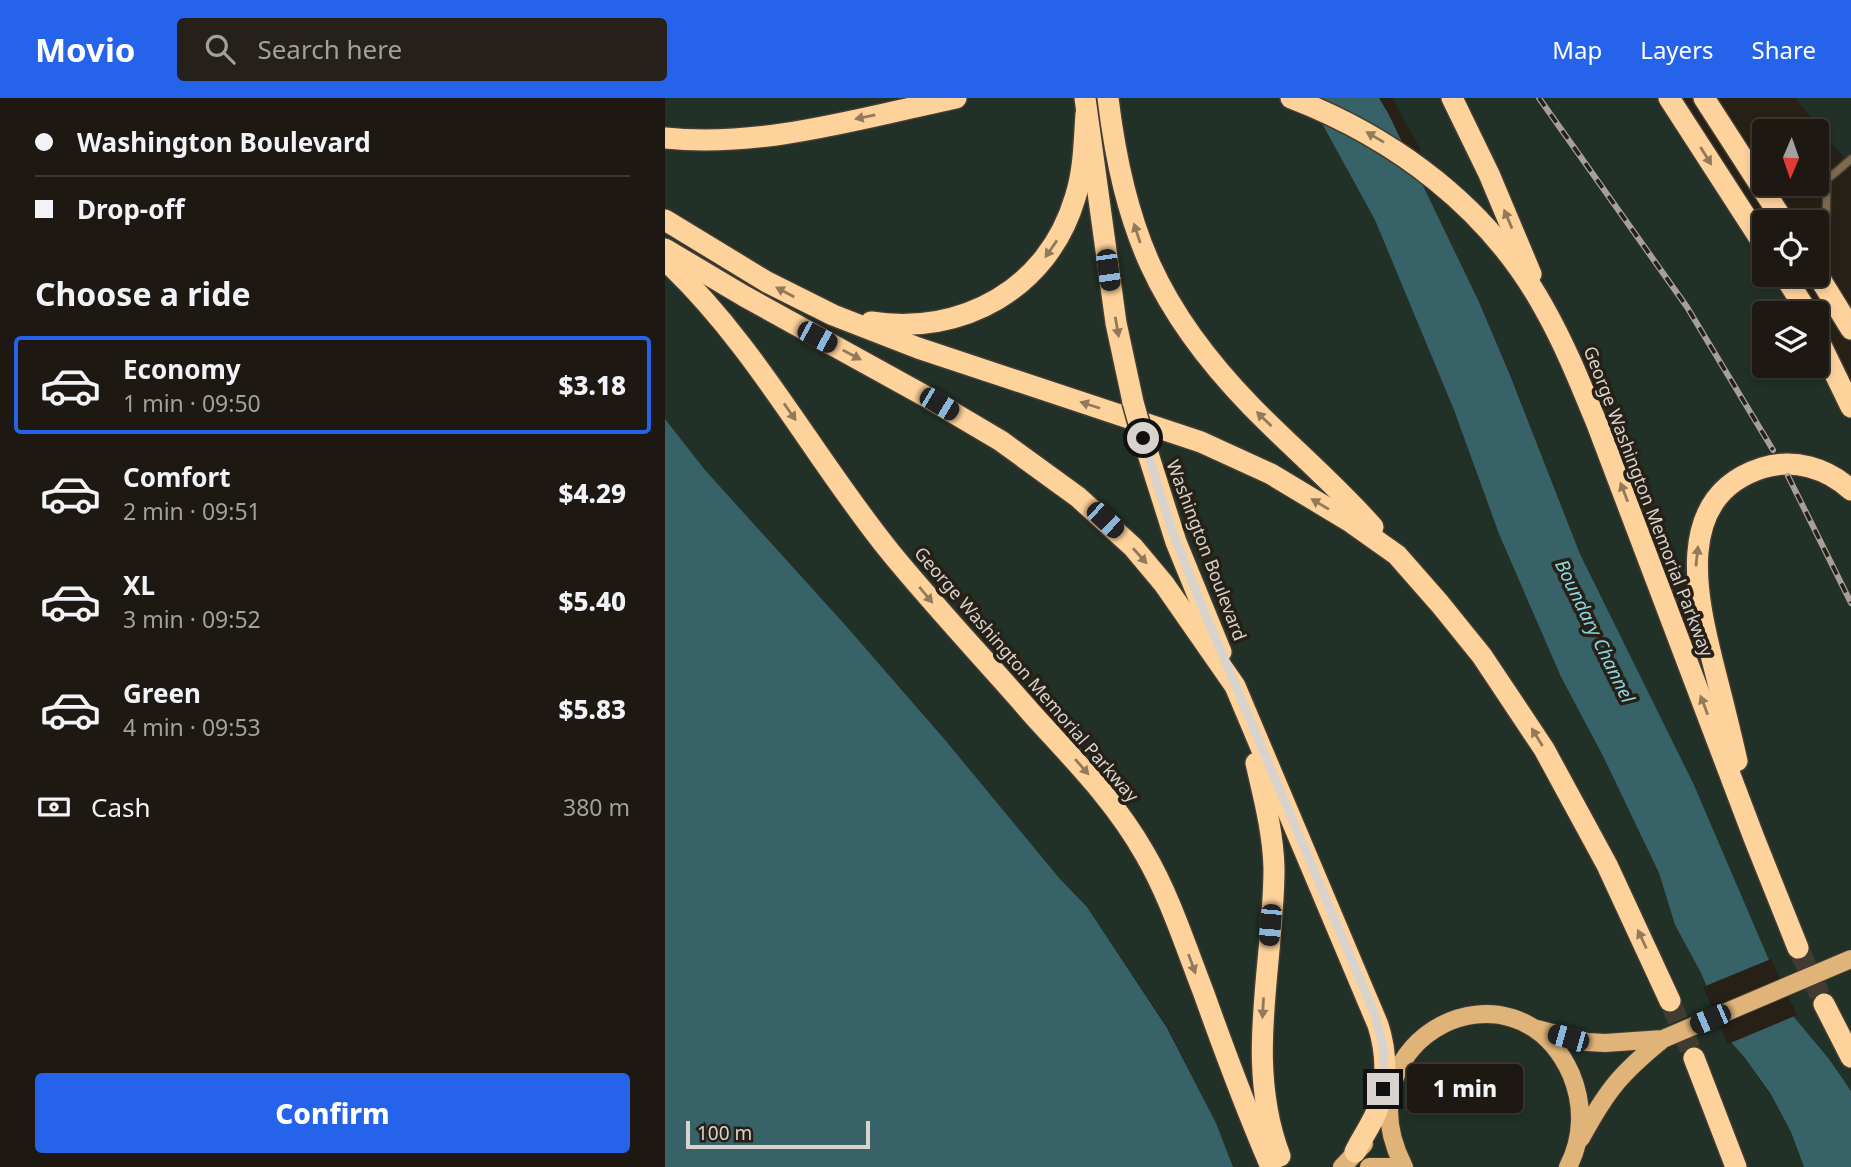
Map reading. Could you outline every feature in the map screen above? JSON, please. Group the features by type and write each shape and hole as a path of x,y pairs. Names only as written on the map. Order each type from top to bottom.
{"highway":[{"path":"665,138 720,140 762,136 956,98"},
{"name":"George Washington Memorial Parkway","path":"1291,98 1356,126 1396,150 1431,176 1489,231 1543,306 1570,361 1613,464 1798,948"},
{"path":"1452,98 1489,174 1543,306"},
{"path":"1669,98 1752,226"},
{"path":"1704,98 1752,167"},
{"path":"1109,105 1123,187 1142,249 1160,289 1182,325 1236,391 1359,511 1482,656 1544,749 1607,865 1670,1001"},
{"path":"832,316 898,325 925,324 982,308 1010,292 1044,258 1067,221 1080,179 1086,106"},
{"name":"Washington Boulevard","path":"1086,106 1116,323 1133,402 1176,542 1235,686"},
{"path":"665,220 767,282 832,316 905,344 1223,451 1296,489 1349,521 1397,555"},
{"path":"665,249 744,296 944,406 1001,442 1061,484 1105,520 1164,584 1235,686 1367,998 1383,1042 1384,1080 1376,1114 1356,1162"},
{"name":"George Washington Memorial Parkway","path":"665,260 703,299 751,356 890,551 934,604 1084,769 1133,834 1175,917 1241,1095 1271,1167"},
{"path":"1825,287 1851,329"},
{"path":"1829,346 1851,382"},
{"path":"1829,362 1851,407"},
{"path":"1754,838 1698,600 1696,569 1702,529 1710,510 1725,490 1748,474 1772,466 1796,464 1820,470 1832,475 1851,491"},
{"path":"1247,716 1269,816 1273,856 1263,1018 1262,1084 1270,1124 1285,1167"},
{"path":"1367,998 1386,1023 1400,1063"},
{"path":"1824,1004 1851,1058"},
{"path":"1694,1058 1737,1167"}],"main road":[{"path":"1567,1167 1609,1090 1655,1042 1851,959"},
{"path":"1404,1167 1392,1135 1391,1097 1395,1075 1400,1063 1414,1045 1429,1032 1465,1017 1485,1015 1505,1017 1587,1042 1655,1042"},
{"path":"1534,1028 1556,1050 1573,1081 1580,1113 1577,1147"},
{"path":"1391,1097 1379,1126 1356,1162 1397,1167"}],"lane":[{"path":"1829,178 1851,159"}],"green space":[{"path":"665,98 1308,98 1375,220 1454,410 1499,534 1561,677 1603,756 1659,873 1675,925 1701,973 1730,1041 1769,1093 1791,1132 1804,1167 1233,1167 1216,1123 1168,1028 1087,907 1060,879 847,627 705,470 665,419"},
{"path":"1392,98 1663,98 1752,235 1752,287 1781,287 1789,301 1752,301 1752,378 1829,376 1851,419 1851,1126 1793,1016 1694,785 1580,554 1510,374 1479,302 1424,189 1420,148"},
{"path":"1795,98 1851,98 1851,165 1829,139 1829,119 1812,119"}],"water":[{"name":"Boundary Channel","path":"1308,98 1379,98 1388,113 1479,302 1580,554 1694,785 1793,1016 1829,1059 1851,1091 1851,1167 1804,1167 1791,1132 1770,1093 1730,1041 1701,973 1675,925 1659,873 1603,756 1561,677 1499,534 1454,410 1375,220"},
{"path":"665,419 705,470 847,627 1060,879 1087,907 1167,1028 1216,1123 1233,1167 665,1167"}],"pier":[{"path":"1771,959 1797,1015 1728,1044 1703,987"}],"tunnel":[{"path":"1798,948 1824,1004"},
{"path":"1670,1001 1694,1058"}],"railway":[{"path":"1539,98 1687,307 1773,450"},
{"path":"1788,476 1851,603"}],"route":[{"path":"1143,438 1171,528 1199,599 1375,1015 1384,1050 1383,1089"}]}
